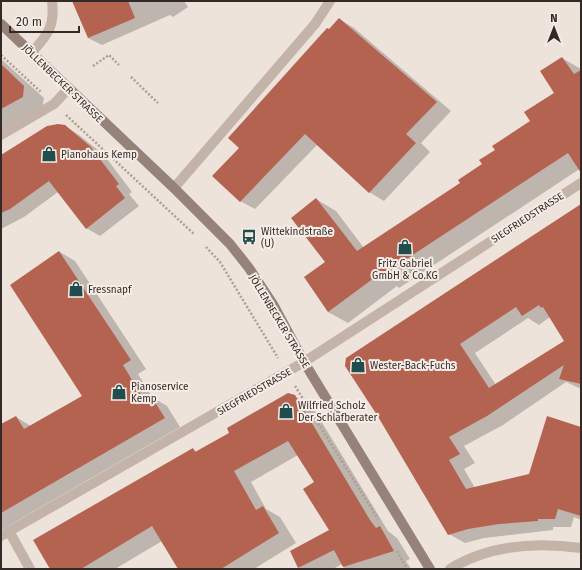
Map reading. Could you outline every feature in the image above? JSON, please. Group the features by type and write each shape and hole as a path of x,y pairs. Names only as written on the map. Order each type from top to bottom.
{"main road":[{"name":"JÖLLENBECKER STRASSE","path":"1,24 174,188 230,244 249,268 274,306 304,362 430,569"}],"street":[{"path":"32,52 47,34 51,26 52,1"},
{"path":"174,188 315,24 330,1"},
{"path":"1,135 54,104 69,88"},
{"name":"SIEGFRIEDSTRASSE","path":"5,534 304,362 581,182"},
{"path":"5,534 30,569"},
{"path":"450,569 488,551 521,546 554,544 581,548"}],"path":[{"path":"1,55 200,240"},
{"path":"93,66 109,55 118,65"},
{"path":"131,77 158,103"},
{"path":"205,245 220,262 286,372 379,520"},
{"path":"394,545 407,569"}],"building":[{"path":"72,1 128,1 135,18 88,38"},
{"path":"339,18 437,102 406,134 416,143 369,193 305,134 240,202 212,176 239,148 228,138 327,28 329,29"},
{"path":"562,57 574,74 581,70 581,173 568,153 379,277 378,275 328,312 304,277 325,262 291,218 316,198 357,251 460,183 458,180 482,164 479,160 495,150 492,146 530,121 524,112 554,93 540,71"},
{"path":"1,64 24,86 23,97 1,109"},
{"path":"58,124 65,125 90,146 119,184 116,186 125,198 86,229 49,181 10,209 1,213 1,155 47,126"},
{"path":"581,204 581,384 559,379 564,365 487,416 449,437 460,454 449,460 466,489 529,474 547,416 581,427 581,516 558,509 555,519 538,519 538,521 499,524 468,529 448,535 377,415 345,366 346,358","holes":["539,305 541,308 543,307 564,341 489,388 460,344 516,307 522,316"]},
{"path":"59,251 131,360 123,365 144,400 151,396 165,418 1,513 1,424 16,416 24,429 82,396 10,285"},
{"path":"288,393 295,395 370,520 376,528 380,526 394,551 343,567 334,550 298,568 290,551 329,530 303,489 314,482 288,441 234,471 256,510 263,506 279,533 221,569 178,569 152,526 81,569 50,569 33,540 193,448 195,452 229,433 227,428"}],"place":[{"name":"Pianohaus Kemp","path":"49,154"},
{"name":"Wittekindstraße (U)","path":"249,237"},
{"name":"Fritz Gabriel GmbH & Co.KG","path":"405,247"},
{"name":"Fressnapf","path":"76,289"},
{"name":"Wester-Back-Fuchs","path":"358,365"},
{"name":"Pianoservice Kemp","path":"119,392"},
{"name":"Wilfried Scholz Der Schlafberater","path":"286,411"}]}
